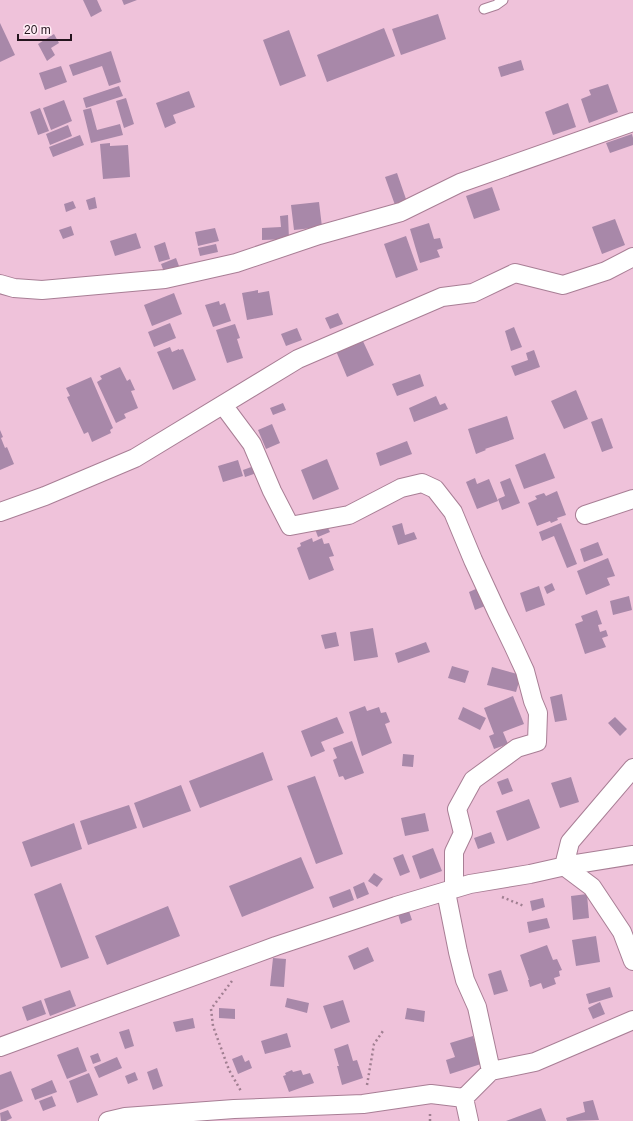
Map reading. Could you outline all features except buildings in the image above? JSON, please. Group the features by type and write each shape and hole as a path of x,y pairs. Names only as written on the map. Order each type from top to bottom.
{"street":[{"path":"0,284 14,288 50,290 165,279 236,263 400,212 460,183 633,122"},
{"path":"0,512 45,496 134,458 298,359 442,297 473,292 515,273 563,285 606,271 633,257"},
{"path":"223,404 252,444 272,491 290,526 349,515 401,488 422,483 435,489 453,512 473,560 525,671 533,701 538,713 537,742 517,748 473,780 457,809 463,833 454,852 450,891 458,952 466,980 477,1007 491,1071"},
{"path":"585,515 633,499"},
{"path":"564,866 570,842 633,768"},
{"path":"0,1047 245,957 357,919 470,884 530,874 564,866 633,855"},
{"path":"564,866 592,887 622,932 633,961"},
{"path":"464,1098 491,1071 535,1062 633,1020"},
{"path":"108,1121 125,1117 234,1109 363,1104 431,1094 464,1098"},
{"path":"464,1098 469,1121"}],"lane":[{"path":"484,9 496,5 503,0"}],"path":[{"path":"234,1109 242,1092 229,1070 213,1026 211,1009 232,981 245,957"},
{"path":"363,1104 374,1044 383,1031"}]}
